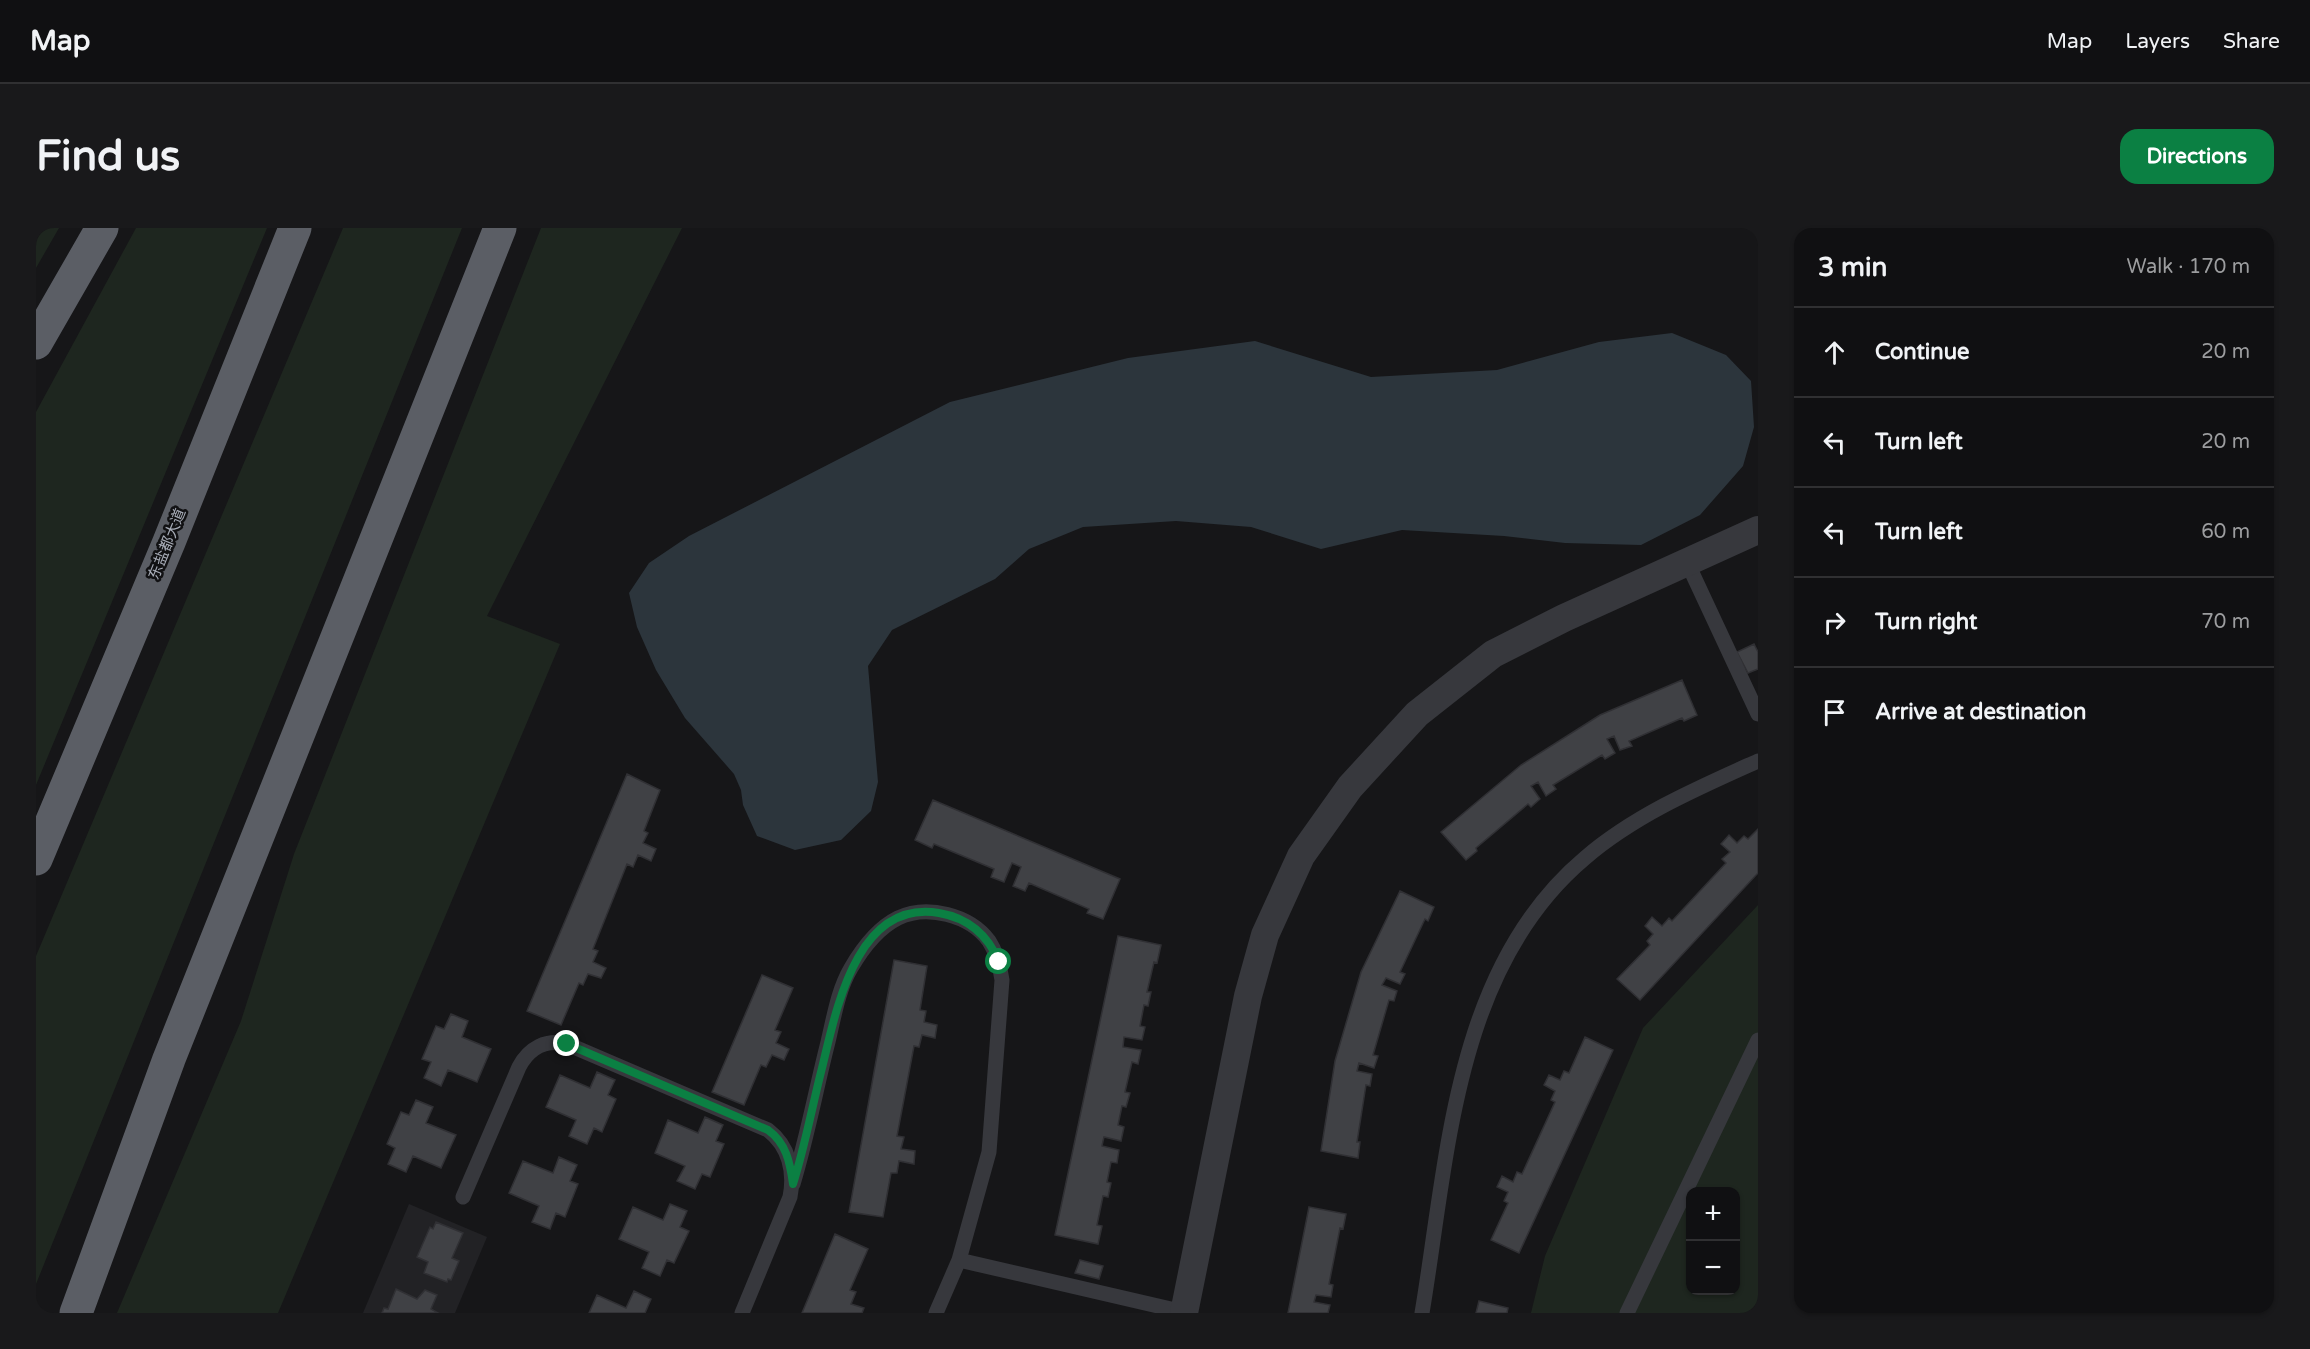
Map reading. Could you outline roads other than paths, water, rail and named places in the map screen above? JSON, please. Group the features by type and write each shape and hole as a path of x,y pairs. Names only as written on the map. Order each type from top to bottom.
{"highway":[{"path":"36,343 102,228"},
{"name":"东盐都大道","path":"36,859 169,542 295,228"},
{"path":"75,1313 169,1059 500,228"}],"street":[{"path":"1184,1312 1248,996 1265,935 1301,856 1350,787 1417,714 1492,654 1564,618 1758,530"}],"lane":[{"path":"1687,562 1758,714"},
{"path":"1422,1313 1458,1086 1486,1004 1503,967 1530,919 1569,872 1603,843 1653,811 1758,761"},
{"path":"742,1313 785,1210 839,995 850,970 863,950 881,930 898,918 923,912 953,916 977,929 988,940 999,962 1002,980 989,1152 959,1260 936,1313"},
{"path":"1627,1313 1758,1040"},
{"path":"463,1197 523,1059 536,1047 556,1042 640,1074 768,1130 776,1136 786,1152 793,1184"},
{"path":"959,1260 1184,1312"}]}
